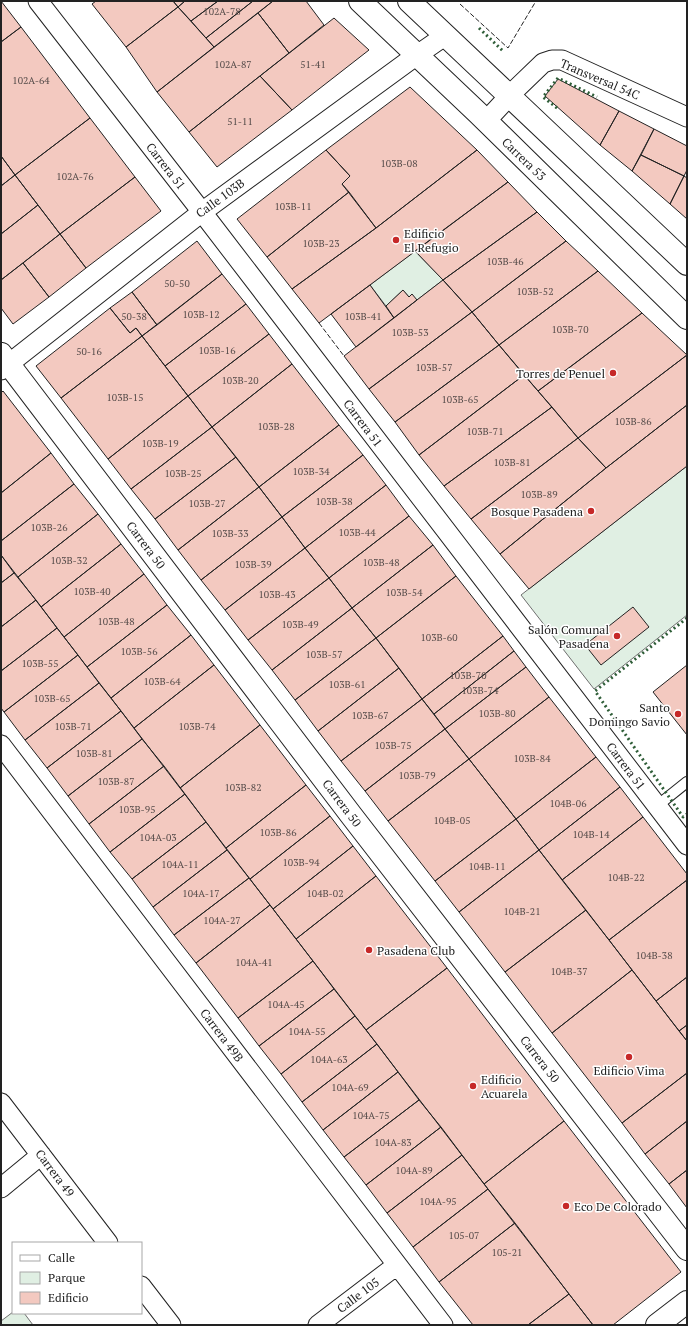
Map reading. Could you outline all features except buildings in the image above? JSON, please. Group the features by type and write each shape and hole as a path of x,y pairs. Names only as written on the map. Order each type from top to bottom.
{"street":[{"name":"Carrera 51","path":"38,1 202,212 687,845"},
{"name":"Carrera 53","path":"360,1 486,121 687,318"},
{"path":"409,1 687,264"},
{"name":"Calle 103B","path":"4,362 202,212 446,35"},
{"name":"Transversal 54C","path":"486,121 543,63 552,60 562,60 687,117"},
{"name":"Carrera 50","path":"4,362 350,815 687,1249"},
{"name":"Carrera 49B","path":"1,745 443,1325"},
{"name":"Carrera 49","path":"1,1103 107,1242"},
{"path":"1,1188 41,1155"},
{"name":"Calle 105","path":"318,1325 397,1265"},
{"path":"142,1287 171,1325"},
{"path":"657,1325 687,1302"}],"lane":[{"path":"657,806 687,782"}],"green space":[{"path":"415,251 443,280 417,300 409,297 403,290 386,306 370,285"},
{"path":"687,466 687,615 594,689 521,595"},
{"path":"12,1313 12,1314 25,1314 33,1325 1,1325 1,1321"}],"hedge":[{"path":"479,28 504,52"},
{"path":"557,108 543,97 558,78 597,97"},
{"path":"687,618 595,691 683,817 687,814"}],"fence":[{"path":"460,4 508,48 536,1"},
{"path":"319,323 344,356"}],"place":[{"name":"Edificio El Refugio","path":"396,240"},
{"name":"Torres de Penuel","path":"613,373"},
{"name":"Bosque Pasadena","path":"591,511"},
{"name":"Salón Comunal Pasadena","path":"617,636"},
{"name":"Santo Domingo Savio","path":"678,714"},
{"name":"Pasadena Club","path":"369,950"},
{"name":"Edificio Vima","path":"629,1057"},
{"name":"Edificio Acuarela","path":"473,1086"},
{"name":"Eco De Colorado","path":"566,1206"}]}
